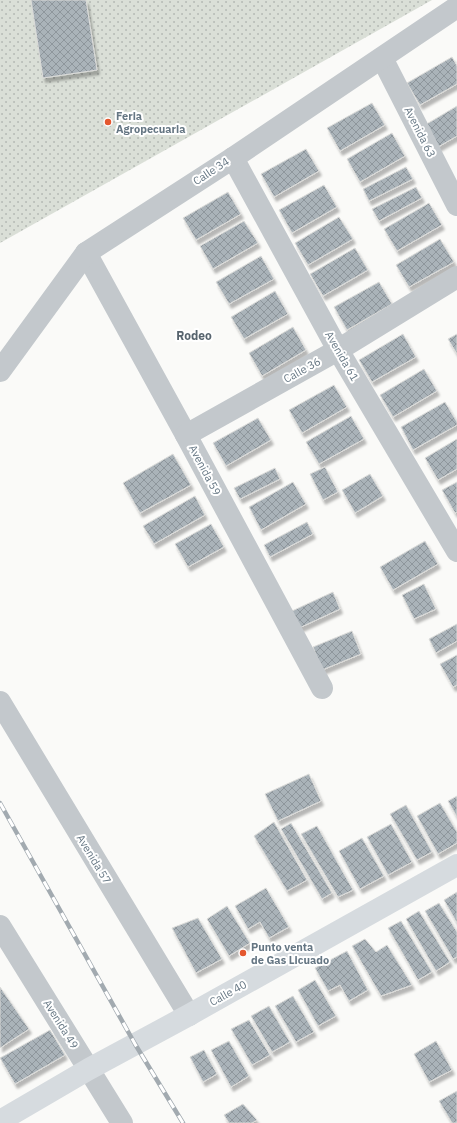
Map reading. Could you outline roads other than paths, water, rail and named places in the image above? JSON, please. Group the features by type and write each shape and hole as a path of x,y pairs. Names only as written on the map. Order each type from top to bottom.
{"main road":[{"name":"Calle 40","path":"0,1121 89,1069 189,1015 457,865"}],"street":[{"name":"Calle 34","path":"0,371 86,253 233,158 457,7"},
{"name":"Avenida 63","path":"382,58 457,205"},
{"name":"Avenida 61","path":"233,158 338,350 457,552"},
{"name":"Avenida 59","path":"86,253 322,688"},
{"name":"Calle 36","path":"186,435 338,350 457,277"},
{"name":"Avenida 57","path":"0,702 189,1015"},
{"name":"Avenida 49","path":"0,926 122,1123"}],"railway":[{"path":"0,803 135,1044 183,1123"}],"place":[{"name":"Feria Agropecuaria","path":"108,122"},
{"name":"Punto venta de Gas Licuado","path":"243,953"}],"district":[{"name":"Rodeo","path":"194,335"}]}
